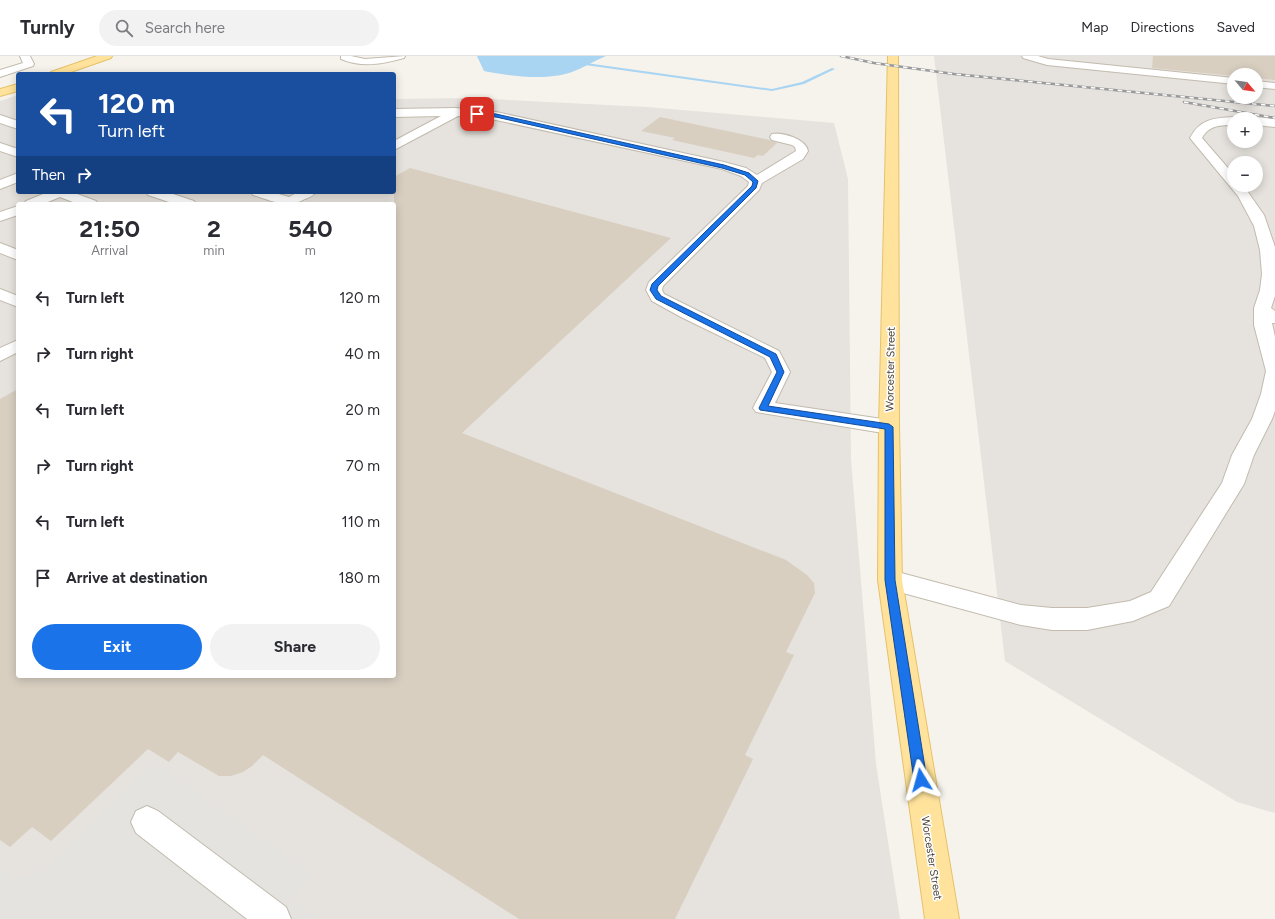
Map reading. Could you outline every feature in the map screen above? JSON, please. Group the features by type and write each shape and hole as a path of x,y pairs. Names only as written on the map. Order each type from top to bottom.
{"main road":[{"path":"61,72 107,56"},
{"name":"Worcester Street","path":"893,56 889,427 890,580 942,919"},
{"path":"0,93 16,88"}],"lane":[{"path":"0,74 29,64 25,56"},
{"path":"341,56 356,56"},
{"path":"341,56 356,62 388,60 400,56"},
{"path":"1027,56 1048,62 1227,80"},
{"path":"1263,85 1275,86"},
{"path":"396,113 456,112 496,116 724,166 747,174 756,181"},
{"path":"396,145 456,112"},
{"path":"0,119 16,124"},
{"path":"1227,122 1205,125 1199,130 1196,138 1227,175"},
{"path":"1263,122 1275,123"},
{"path":"776,137 796,142 801,146 802,151 798,156 756,181 754,187 655,285 654,290 658,297 773,356 781,372 763,408 889,427"},
{"path":"0,147 16,152"},
{"path":"0,184 16,178"},
{"path":"890,580 1021,615 1052,619 1087,619 1133,611 1160,599 1233,484 1243,454 1262,419 1271,394 1275,371 1263,325 1268,314 1262,306 1267,295 1270,274 1267,246 1257,217 1241,192"},
{"path":"36,202 54,194"},
{"path":"64,194 86,202"},
{"path":"159,194 183,202"},
{"path":"264,194 286,202"},
{"path":"291,202 305,194"},
{"path":"0,217 16,212"},
{"path":"0,248 16,254"},
{"path":"0,294 16,301"},
{"path":"147,822 274,919"}],"shaded area":[{"path":"934,56 1275,56 1275,813 1237,802 1005,661"},
{"path":"16,96 16,194 396,194 396,99 471,98 647,107 834,123 848,179 851,459 876,764 900,919 0,919 0,101"},
{"path":"154,762 311,874 290,899 317,919 0,919 0,869 12,879 29,877 47,866"}],"water":[{"path":"477,56 606,56 580,69 562,75 528,77 484,71"}],"building":[{"path":"1153,56 1275,56 1275,80 1263,79 1263,68 1227,68 1227,75 1152,68"},
{"path":"660,117 770,140 777,143 763,156 758,155 754,158 672,140 675,138 641,131"},
{"path":"410,168 671,238 462,433 786,560 807,575 814,583 815,593 786,652 794,655 745,755 753,759 675,919 519,919 263,755 252,766 243,772 231,776 219,776 178,752 169,762 148,749 51,841 32,827 10,847 0,840 0,399 16,390 16,678 396,678 396,202 394,202 394,194 396,194 396,176"}],"waterway":[{"path":"579,63 772,90 803,83 833,69"}],"railway":[{"path":"841,56 874,63 954,74 1275,106"},
{"path":"1184,102 1275,118"}],"route":[{"path":"477,114 496,116 724,166 747,174 753,177 756,181 754,187 655,285 654,290 658,297 687,313 766,351 773,356 778,363 781,372 763,408 889,427 890,580 921,780"}]}
